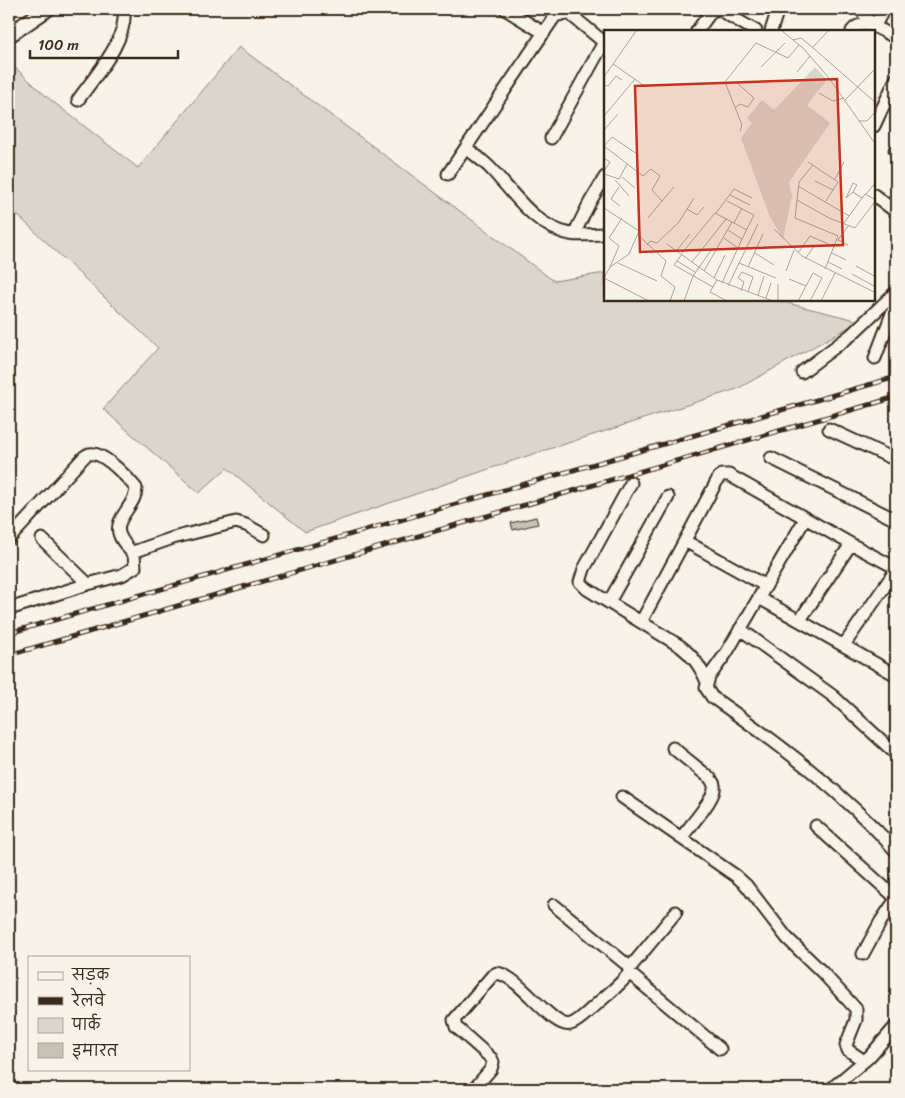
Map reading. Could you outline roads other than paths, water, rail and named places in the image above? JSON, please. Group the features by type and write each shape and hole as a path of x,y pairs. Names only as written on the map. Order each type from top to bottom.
{"street":[{"path":"9,35 47,9"},
{"path":"78,100 119,40 126,17 124,9"},
{"path":"505,9 544,33"},
{"path":"698,30 712,9"},
{"path":"718,9 754,30"},
{"path":"772,30 778,9"},
{"path":"860,9 874,27"},
{"path":"874,27 884,9"},
{"path":"448,174 555,16 566,13 571,15 604,42"},
{"path":"853,30 861,24 874,27 896,38"},
{"path":"551,138 604,45"},
{"path":"875,124 896,79"},
{"path":"466,148 492,169 534,215 555,229 574,234 604,234"},
{"path":"574,234 604,180"},
{"path":"875,197 896,212"},
{"path":"802,372 851,335 896,292"},
{"path":"875,358 896,303"},
{"path":"828,430 896,460"},
{"path":"9,539 89,453 105,459 136,488 135,499 122,518 118,532 134,555 135,566 130,571 9,609"},
{"path":"771,458 896,520"},
{"path":"641,622 719,477 729,475 896,569 844,645"},
{"path":"631,483 580,582 583,586 680,646 700,665 707,682"},
{"path":"609,602 668,497"},
{"path":"805,519 707,682 706,688 712,697 795,756 853,808 896,851"},
{"path":"134,555 136,551 147,547 232,522 241,522 264,535"},
{"path":"42,539 88,584"},
{"path":"685,540 766,586"},
{"path":"800,620 851,544"},
{"path":"759,598 896,675"},
{"path":"740,630 833,696 896,754"},
{"path":"673,748 714,783 714,791 710,798 681,838"},
{"path":"622,797 736,876 746,885 787,938 851,1002 857,1014 846,1045 848,1050 864,1061"},
{"path":"816,826 896,898 863,954"},
{"path":"554,905 720,1049"},
{"path":"474,1089 491,1069 493,1062 491,1058 456,1027 454,1020 492,976 497,973 509,977 553,1017 569,1025 576,1022 629,971 676,912"},
{"path":"831,1089 864,1061 896,1026"}],"railway":[{"path":"9,633 896,377"},
{"path":"9,655 896,397"}]}
